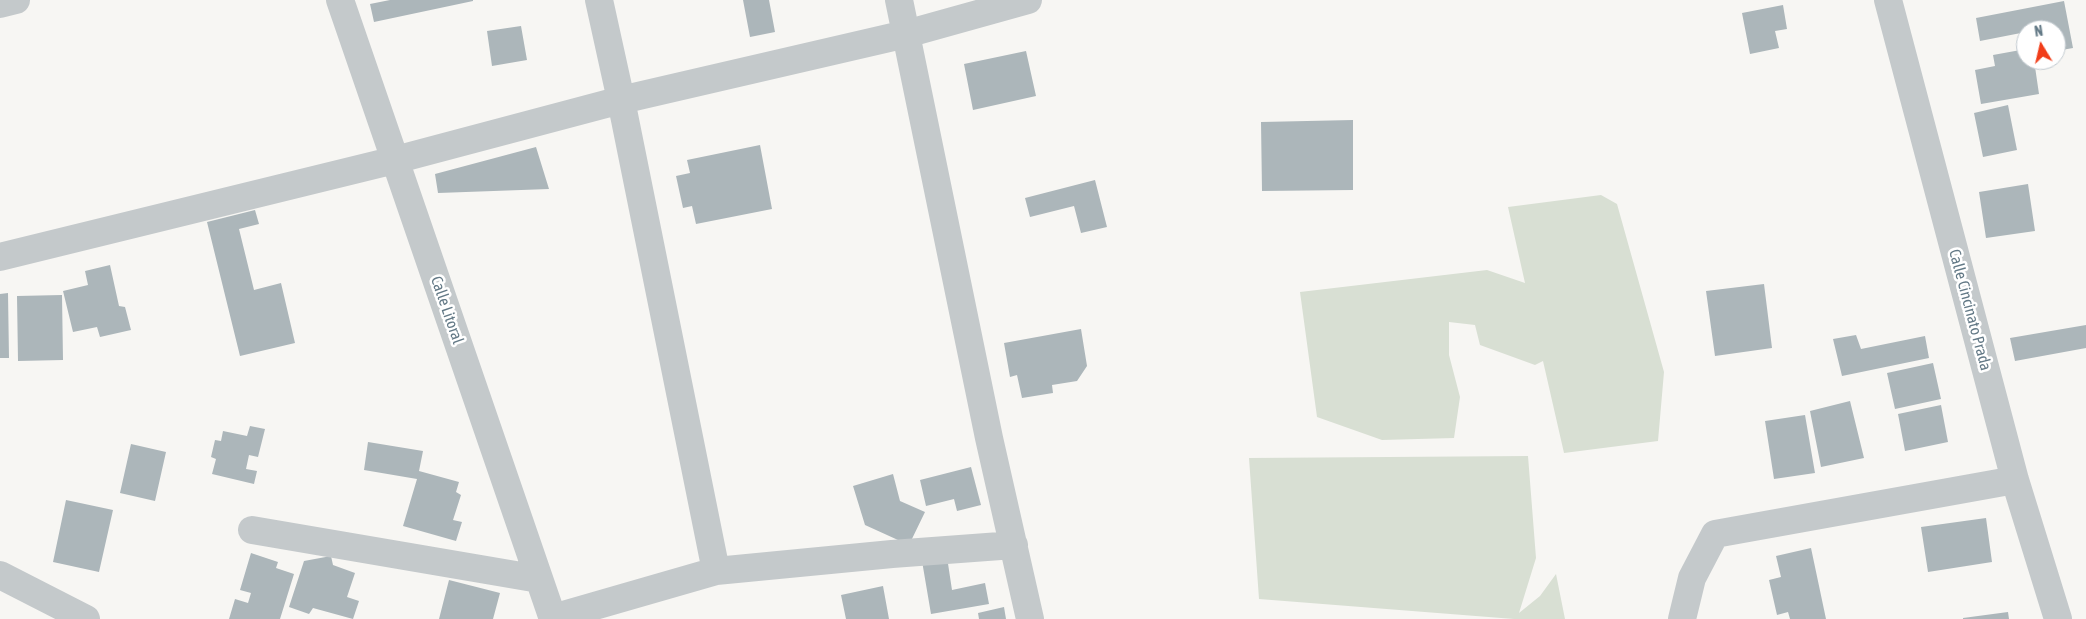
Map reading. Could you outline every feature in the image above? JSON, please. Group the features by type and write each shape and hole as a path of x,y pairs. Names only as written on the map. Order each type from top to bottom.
{"street":[{"path":"0,4 16,0"},
{"name":"Calle Litoral","path":"340,0 553,618"},
{"path":"599,0 716,571"},
{"path":"899,0 989,438 1030,619"},
{"path":"0,257 395,160 621,100 906,34 1028,0"},
{"name":"Calle Cincinato Prada","path":"1888,0 2015,480 2058,619"},
{"path":"1682,619 1692,578 1715,534 2015,480"},
{"path":"252,530 540,579"},
{"path":"553,618 716,571 892,554 1014,545"},
{"path":"0,574 86,619"}],"shaded area":[{"path":"1601,195 1617,204 1664,372 1658,441 1564,453 1543,361 1535,365 1480,345 1475,325 1449,322 1449,355 1460,397 1454,438 1382,440 1317,417 1300,292 1487,270 1525,283 1508,207"},
{"path":"1528,456 1536,558 1519,613 1540,596 1556,574 1565,619 1514,619 1259,599 1249,458"}],"building":[{"path":"390,0 473,1 374,22 370,4"},
{"path":"743,0 769,0 775,32 750,37"},
{"path":"2064,1 2073,48 2066,49 2066,20 2016,20 2016,34 1980,41 1976,18"},
{"path":"1783,5 1787,29 1775,31 1779,48 1750,54 1742,13"},
{"path":"521,26 527,60 492,66 487,31"},
{"path":"1026,51 1036,96 973,110 964,64"},
{"path":"2016,51 2016,70 2035,70 2039,94 1981,104 1975,70 1995,66 1993,55"},
{"path":"2008,105 2017,150 1983,157 1974,113"},
{"path":"1353,120 1353,190 1262,191 1261,122"},
{"path":"760,145 772,209 696,224 692,206 683,208 676,176 690,173 687,160"},
{"path":"536,147 549,189 438,193 435,174"},
{"path":"1095,180 1107,227 1081,233 1074,206 1030,217 1025,198"},
{"path":"2028,184 2035,231 1986,238 1979,192"},
{"path":"255,210 259,224 239,229 254,290 281,283 295,343 240,356 207,222"},
{"path":"110,265 119,306 125,307 131,330 100,337 97,327 73,332 63,291 88,285 85,271"},
{"path":"1764,284 1772,348 1715,356 1706,291"},
{"path":"8,293 9,358 0,358 0,294"},
{"path":"62,295 63,360 18,361 17,296"},
{"path":"2086,325 2086,348 2015,361 2010,338"},
{"path":"1081,329 1087,366 1077,381 1052,385 1053,393 1022,398 1017,375 1010,377 1004,343"},
{"path":"1856,335 1861,349 1925,336 1929,358 1842,376 1833,339"},
{"path":"1933,363 1941,399 1895,409 1887,373"},
{"path":"1850,401 1864,458 1821,467 1810,411"},
{"path":"1941,405 1948,442 1905,451 1898,414"},
{"path":"1805,415 1815,473 1774,479 1765,421"},
{"path":"250,426 265,429 258,457 249,455 246,469 257,471 254,484 212,474 216,459 211,457 215,440 221,441 223,431 247,436"},
{"path":"368,442 423,451 419,471 459,482 456,492 461,495 453,520 462,522 456,541 403,526 417,479 364,470"},
{"path":"131,444 166,452 155,501 120,493"},
{"path":"971,467 981,505 957,511 954,499 926,506 920,480"},
{"path":"893,474 900,501 925,512 909,545 865,525 853,486"},
{"path":"66,500 113,510 99,572 53,562"},
{"path":"1986,518 1992,562 1928,572 1921,527"},
{"path":"1811,548 1826,619 1790,619 1788,612 1777,615 1769,580 1781,577 1776,556"},
{"path":"251,553 278,562 276,568 294,574 280,619 229,619 235,599 248,603 251,593 240,590"},
{"path":"331,556 333,565 355,573 347,597 359,601 353,619 313,608 309,614 289,607 304,561"},
{"path":"947,557 952,590 985,583 989,604 931,614 922,561"},
{"path":"449,580 500,593 493,619 439,619"},
{"path":"883,586 889,619 846,619 841,595"},
{"path":"1004,607 1006,619 979,619 978,613"},
{"path":"2008,612 2009,619 1963,619 1963,618"}]}
